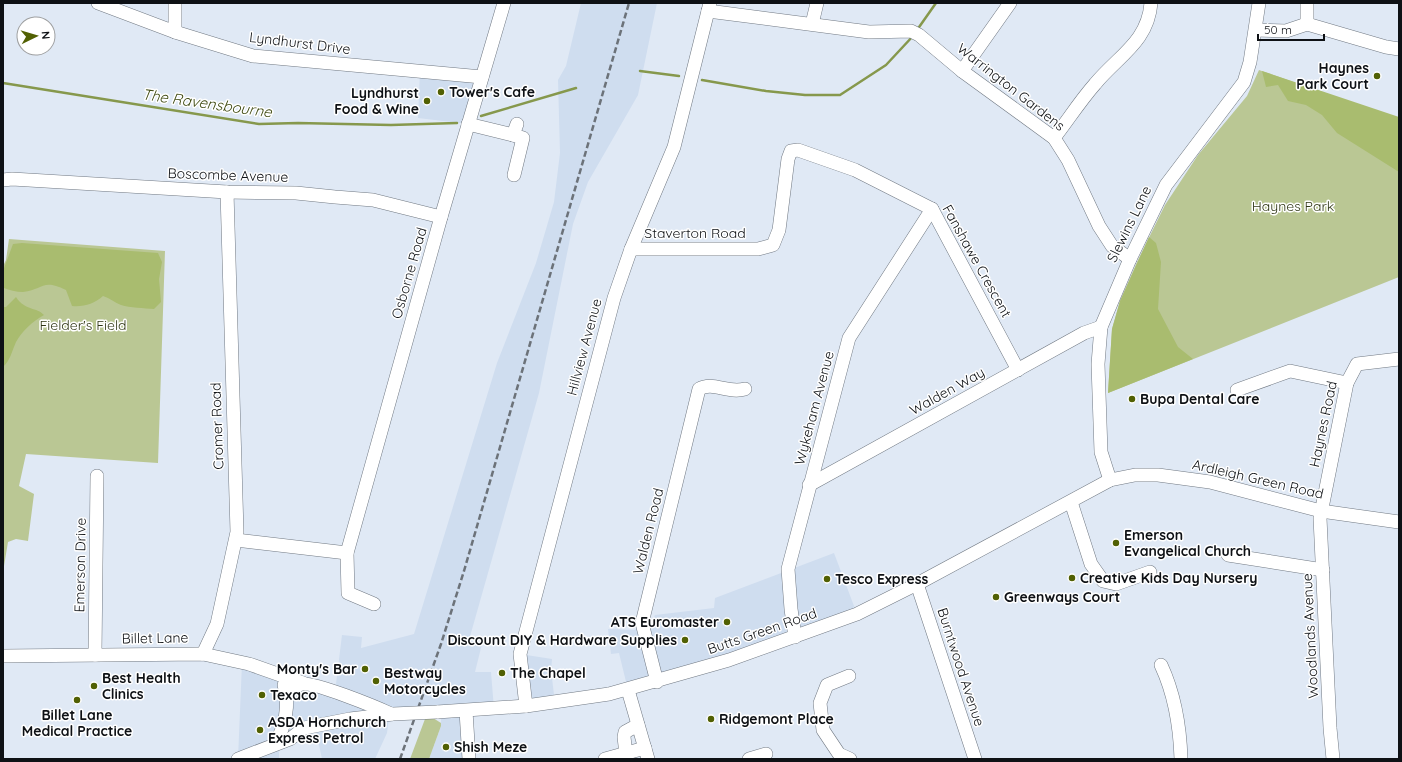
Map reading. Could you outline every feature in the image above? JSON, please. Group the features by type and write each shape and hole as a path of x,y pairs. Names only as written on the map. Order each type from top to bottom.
{"street":[{"name":"Lyndhurst Drive","path":"98,3 175,32 253,56 482,76"},
{"path":"175,3 175,32"},
{"name":"Osborne Road","path":"374,604 348,593 347,553 441,218 504,3"},
{"path":"709,7 812,24 817,3"},
{"path":"962,71 1010,3"},
{"path":"1054,138 1094,85 1112,65 1133,47 1144,30 1150,13 1151,3"},
{"name":"Slewins Lane","path":"1110,480 1101,452 1098,364 1101,327 1130,259 1166,185 1244,82 1250,62 1259,3"},
{"path":"1307,3 1307,24"},
{"name":"Hillview Avenue","path":"526,706 520,654 614,298 631,249 674,147 709,7"},
{"name":"Warrington Gardens","path":"812,24 868,32 915,33 962,71 1054,138 1068,160 1099,226 1112,246 1130,259"},
{"path":"1256,30 1286,31 1307,24 1386,47 1399,49"},
{"path":"468,124 515,130 523,138 514,175"},
{"name":"Fanshawe Crescent","path":"758,249 773,245 778,230 788,159 791,151 798,150 855,170 932,209 1018,370"},
{"name":"Boscombe Avenue","path":"7,179 226,192 296,194 373,200 441,218"},
{"name":"Cromer Road","path":"203,654 217,624 236,540 226,192"},
{"name":"Wykeham Avenue","path":"795,637 791,610 788,569 849,338 932,209"},
{"name":"Staverton Road","path":"631,249 758,249"},
{"name":"Walden Way","path":"809,485 1084,333 1101,327"},
{"name":"Haynes Road","path":"1321,511 1347,383 1356,364 1399,359"},
{"path":"1238,390 1290,371 1347,383"},
{"name":"Walden Road","path":"657,682 642,623 699,388 706,385 736,392 745,389"},
{"name":"Ardleigh Green Road","path":"1110,480 1135,476 1158,475 1197,480 1321,511 1399,522"},
{"name":"Emerson Drive","path":"95,655 97,476"},
{"name":"Butts Green Road","path":"304,728 350,719 393,714 466,711 526,706 571,700 628,690 730,660 857,614 917,584 1110,480"},
{"path":"1071,502 1091,564 1103,581 1116,584 1150,572"},
{"name":"Woodlands Avenue","path":"1321,511 1330,728 1333,759"},
{"path":"236,540 347,553"},
{"path":"1228,555 1323,570"},
{"name":"Burntwood Avenue","path":"917,584 975,759"},
{"name":"Billet Lane","path":"3,656 203,654 249,664 352,698 393,714"},
{"path":"1161,665 1171,686 1180,736 1182,759"},
{"path":"268,671 283,681 286,693 285,721 282,732 275,744"},
{"path":"849,676 827,686 820,703 823,730 839,754 850,759"},
{"path":"286,693 294,686 304,683"},
{"path":"605,759 626,754 646,754 628,690"},
{"path":"350,719 353,712 352,698"},
{"path":"466,711 469,759"},
{"path":"285,721 293,727 304,728"},
{"path":"626,754 624,737 626,732 638,725"},
{"path":"238,759 290,739 304,728"},
{"path":"749,759 766,754"}],"shaded area":[{"path":"581,3 657,3 638,95 588,182 573,224 539,393 469,640 482,644 475,672 491,672 494,709 466,711 469,759 429,759 441,726 441,707 390,710 387,733 375,759 322,759 315,726 279,750 279,759 238,759 242,663 335,692 342,635 362,637 361,648 414,634 497,363 536,263 554,202 560,153 558,80 566,66"},
{"path":"420,71 482,77 468,124 418,118"},
{"path":"834,553 857,614 628,690 619,653 611,654 608,629 634,630 651,623 655,615 714,608 715,598"},
{"path":"520,654 552,659 551,670 555,703 526,706"}],"green space":[{"name":"Haynes Park","path":"1259,70 1399,119 1399,277 1108,393 1112,329 1120,301 1137,262 1165,205 1198,155 1247,96"},
{"path":"1262,71 1399,117 1399,172 1337,133 1322,115 1306,105 1288,101 1278,85 1266,87"},
{"path":"1149,237 1156,243 1161,262 1158,309 1178,347 1193,359 1108,393 1112,329 1120,301"},
{"name":"Fielder's Field","path":"9,239 165,251 158,463 26,454 19,486 34,494 28,541 16,539 8,542 3,572 3,266 6,260"},
{"path":"22,243 158,253 162,262 159,279 161,302 154,309 133,307 121,305 103,296 89,304 72,306 66,290 52,285 23,292 4,288 3,271 13,244"},
{"path":"16,297 23,305 44,315 32,323 21,334 9,359 3,367 3,307 6,307"},
{"path":"433,718 441,723 441,726 429,759 410,759 425,719"}],"waterway":[{"name":"The Ravensbourne","path":"917,30 936,3"},
{"name":"The Ravensbourne","path":"702,80 766,91 805,95 840,95 886,65 913,36"},
{"name":"The Ravensbourne","path":"640,71 679,76"},
{"name":"The Ravensbourne","path":"3,83 259,124 298,123 391,125 457,123"},
{"name":"The Ravensbourne","path":"481,116 576,88"}],"railway":[{"path":"400,759 441,644 464,571 629,3"}],"place":[{"name":"Haynes Park Court","path":"1377,76"},
{"name":"Tower's Cafe","path":"441,92"},
{"name":"Lyndhurst Food & Wine","path":"427,101"},
{"name":"Bupa Dental Care","path":"1132,399"},
{"name":"Emerson Evangelical Church","path":"1116,543"},
{"name":"Creative Kids Day Nursery","path":"1072,578"},
{"name":"Tesco Express","path":"827,579"},
{"name":"Greenways Court","path":"996,597"},
{"name":"ATS Euromaster","path":"727,622"},
{"name":"Discount DIY & Hardware Supplies","path":"685,640"},
{"name":"Monty's Bar","path":"365,669"},
{"name":"The Chapel","path":"502,673"},
{"name":"Bestway Motorcycles","path":"376,681"},
{"name":"Best Health Clinics","path":"94,686"},
{"name":"Texaco","path":"262,695"},
{"name":"Billet Lane Medical Practice","path":"77,700"},
{"name":"Ridgemont Place","path":"711,719"},
{"name":"ASDA Hornchurch Express Petrol","path":"260,730"},
{"name":"Shish Meze","path":"446,747"}]}
